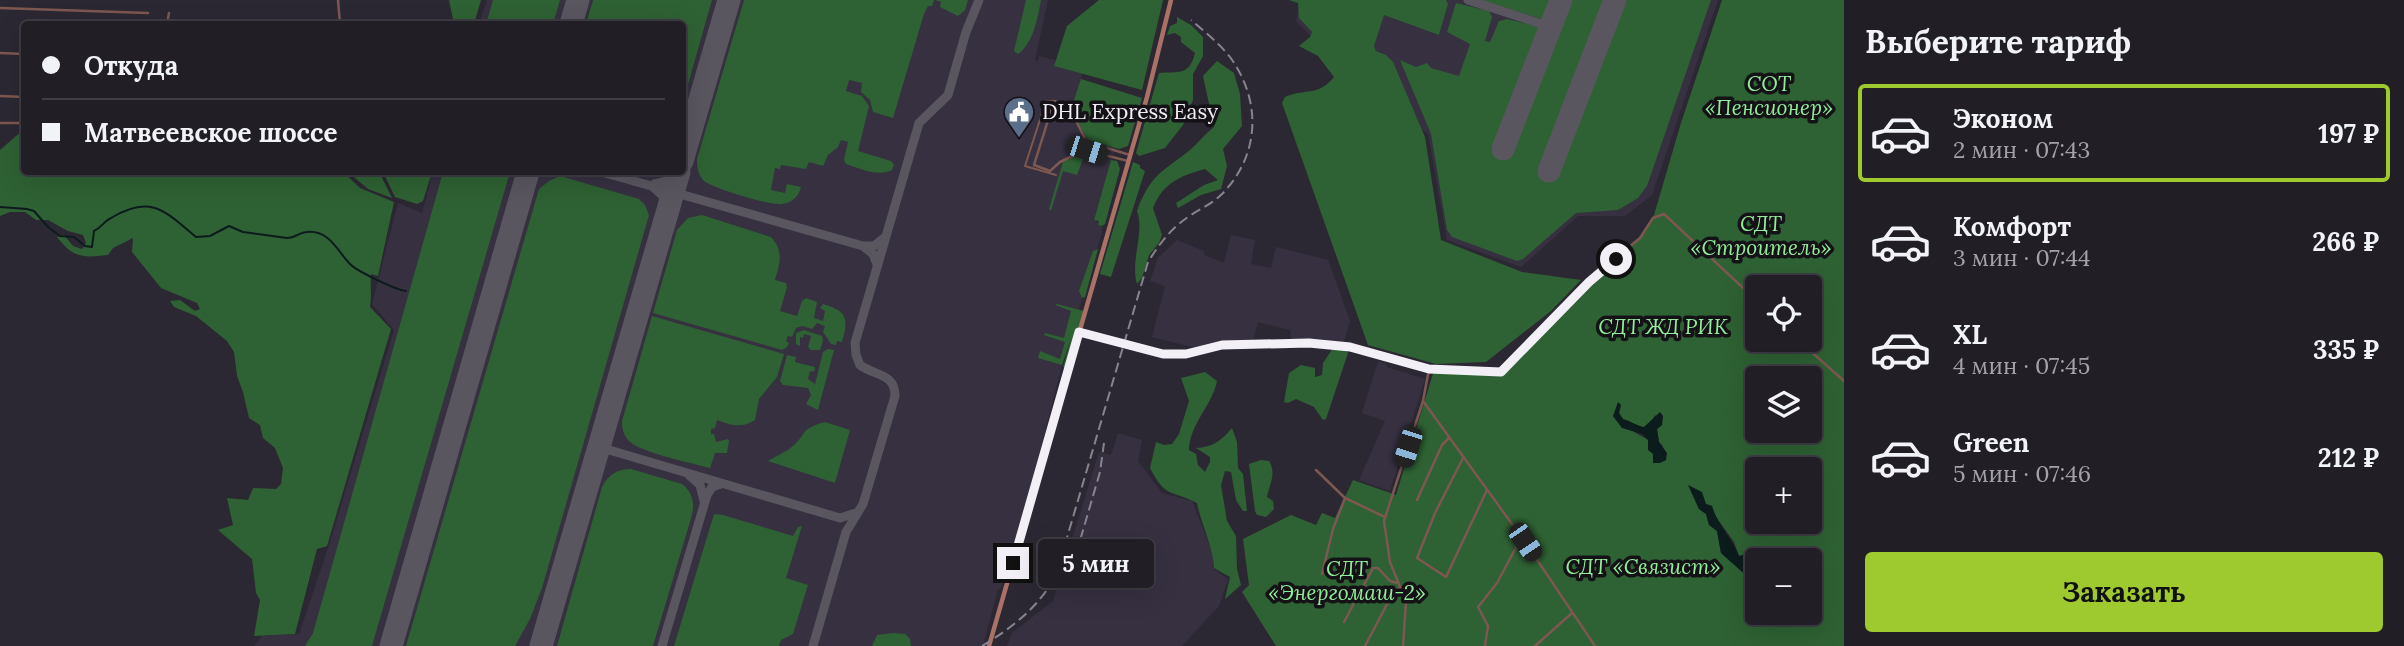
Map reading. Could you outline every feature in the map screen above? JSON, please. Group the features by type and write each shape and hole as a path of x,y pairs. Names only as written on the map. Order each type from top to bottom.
{"main road":[{"path":"989,646 1129,158 1171,0"}],"street":[{"path":"338,0 340,21"},
{"path":"0,8 148,13"},
{"path":"168,21 169,13"},
{"path":"0,53 21,54"},
{"path":"0,96 21,97"},
{"path":"1056,175 1025,166 1046,101 1064,103 1069,108 1087,142 1129,158"},
{"path":"1054,101 1034,166 1050,171 1060,162 1085,150 1129,158"},
{"path":"0,123 21,123"},
{"path":"1079,332 1166,354 1186,354 1222,345 1275,342 1334,344 1429,369 1501,372 1599,272 1632,246 1658,215 1664,214 1745,290"},
{"path":"1811,352 1844,381"},
{"path":"1403,646 1406,601 1390,562 1385,517 1423,401 1429,369"},
{"path":"1423,401 1525,542 1595,646"},
{"path":"1417,500 1442,445 1448,438"},
{"path":"1464,458 1435,513 1417,558 1446,577 1487,491"},
{"path":"1316,470 1345,498 1385,517"},
{"path":"1322,574 1333,529 1345,498"},
{"path":"1485,646 1488,626 1478,607 1497,583 1519,542 1525,542"},
{"path":"1344,622 1373,568 1378,568 1390,582 1398,585"},
{"path":"1365,646 1398,585"},
{"path":"1535,646 1573,612"}],"shaded area":[{"path":"487,0 1048,0 1035,60 1038,61 1039,56 1055,60 1055,66 1082,73 1081,80 1131,95 1094,219 1102,227 1102,233 1062,365 1027,501 1001,588 998,589 983,646 254,646 262,636 299,634 329,545 394,330 372,304 398,203 422,213 432,175 686,175 686,21 480,21"},
{"path":"1300,0 1718,0 1652,195 1625,216 1578,216 1521,267 1447,240 1428,134 1369,90 1296,22"},
{"path":"1231,235 1255,240 1251,264 1271,268 1276,247 1328,260 1350,321 1344,342 1291,339 1290,330 1258,322 1253,341 1214,343 1196,348 1152,337 1165,286 1150,281 1158,258 1177,240 1224,263"},
{"path":"1378,361 1385,363 1387,367 1425,379 1390,491 1359,480 1385,421 1362,413"},
{"path":"1618,402 1621,405 1619,413 1623,419 1644,427 1660,412 1663,416 1662,425 1657,429 1659,442 1667,453 1666,460 1653,463 1653,454 1648,450 1648,440 1642,434 1622,428 1613,416"},
{"path":"1118,433 1142,440 1138,461 1162,493 1192,501 1213,554 1214,569 1228,579 1219,606 1182,646 1007,646 1012,633 1053,601 1099,452 1111,455"},
{"path":"1688,485 1702,492 1706,504 1712,506 1739,556 1745,554 1745,574 1721,553 1717,531 1709,525 1706,514 1699,509"}],"green space":[{"path":"449,0 481,0 475,21 453,21"},
{"path":"493,0 560,0 554,21 487,21"},
{"path":"593,0 712,0 686,91 686,21 587,21"},
{"path":"744,0 934,0 924,14 893,118 873,112 870,100 861,92 862,83 849,80 846,91 862,96 869,106 858,151 891,161 894,165 892,170 875,172 846,164 844,160 848,142 841,140 838,147 828,155 823,166 809,162 806,169 781,165 780,169 775,168 771,190 785,193 787,184 801,187 799,193 786,203 776,204 741,196 703,180 697,159"},
{"path":"935,0 968,0 965,10 958,16 940,7 941,2"},
{"path":"1026,0 1041,0 1031,37 1018,54 1014,51"},
{"path":"1099,0 1163,0 1142,90 1054,66 1067,26"},
{"path":"1289,0 1446,0 1448,4 1439,35 1384,15 1374,46 1376,51 1393,62 1425,137 1441,240 1522,272 1581,280 1551,311 1486,362 1436,364 1368,345 1282,103 1285,97 1292,94 1317,90 1334,77 1318,56 1299,46 1312,32 1299,18 1298,3"},
{"path":"1480,0 1553,0 1545,20"},
{"path":"1570,0 1711,0 1647,186 1638,198 1618,210 1576,213 1523,259 1517,261 1452,237 1447,230 1431,134 1400,60 1416,67 1427,63 1431,68 1459,76 1470,44 1447,32 1456,3 1489,11 1492,17 1485,41 1490,42 1499,21 1507,19 1541,27 1497,144 1497,150 1509,155"},
{"path":"1722,0 1844,0 1844,646 1276,646 1242,592 1249,585 1243,539 1291,515 1316,525 1322,513 1335,518 1353,480 1396,495 1435,367 1502,370 1594,274 1640,237 1654,215","holes":["1621,405 1619,413 1623,420 1644,428 1655,415 1662,425 1657,429 1659,442 1664,447 1637,434 1613,416"]},
{"path":"1177,17 1191,25 1203,37 1203,56 1193,74 1193,100 1183,125 1165,148 1139,156 1136,153 1159,73 1182,71 1193,61 1195,53 1181,42 1181,37 1175,33 1167,35 1170,26 1177,23"},
{"path":"1217,61 1234,73 1240,94 1242,126 1223,149 1227,166 1221,189 1201,195 1178,208 1176,203 1204,185 1218,180 1205,169 1180,178 1162,192 1153,208 1162,235 1149,255 1142,278 1137,284 1137,211 1147,189 1158,175 1214,127 1203,76"},
{"path":"1081,79 1142,98 1128,146 1119,149 1086,137 1071,109"},
{"path":"21,132 21,175 346,175 360,188 394,202 378,276 371,274 370,307 391,329 327,546 317,549 295,634 254,636 260,600 256,593 252,559 218,530 233,525 227,498 248,500 253,488 276,489 281,484 283,468 275,448 263,438 260,425 249,418 237,376 234,352 227,341 196,316 174,307 170,301 180,300 195,311 200,309 197,303 161,288 132,252 133,238 113,248 108,255 85,256 68,249 57,237 64,235 73,246 82,249 86,243 83,235 68,231 48,220 36,220 25,212 10,212 0,216 0,150"},
{"path":"1088,152 1106,157 1104,161 1088,156 1083,159 1077,175 1063,171 1051,211 1049,209 1063,162"},
{"path":"1111,160 1117,161 1120,169 1105,224 1102,226 1098,225 1099,221 1094,220"},
{"path":"1133,162 1145,171 1111,277 1100,274"},
{"path":"352,175 380,175 392,198 368,189"},
{"path":"384,175 431,175 423,201 417,204 395,197"},
{"path":"442,175 509,175 372,646 305,646 313,633"},
{"path":"560,176 639,199 649,215 542,588 530,619 515,646 406,646 539,189"},
{"path":"702,215 771,237 779,252 775,280 786,283 787,287 780,311 797,316 802,301 806,298 817,302 814,318 823,321 825,311 820,308 823,304 837,310 845,321 842,342 831,344 823,332 825,326 817,323 812,329 802,326 796,328 792,337 788,336 787,347 782,350 653,313 677,230 688,218"},
{"path":"1098,249 1085,297 1082,298 1079,291 1093,251"},
{"path":"1055,305 1084,311 1066,368 1063,367 1071,338 1062,365 1038,358 1040,351 1060,359 1065,342 1044,335 1045,333 1064,338 1071,311"},
{"path":"652,316 784,354 777,377 759,399 755,420 731,425 717,420 715,428 711,429 716,442 729,441 727,453 715,453 710,468 644,450 629,441 624,434 622,421"},
{"path":"804,330 822,336 820,350 811,350 808,347 811,336 804,334 803,338 800,337 800,346 796,344 796,333"},
{"path":"1333,348 1348,353 1326,419 1323,420 1314,407 1296,399 1284,402 1289,373 1301,365 1315,368 1315,377 1322,375 1323,363"},
{"path":"834,350 818,410 806,404 811,395 808,388 783,385 780,381 787,355 796,357 795,362 815,367 814,372 810,371 808,379 815,384 823,352"},
{"path":"1205,372 1217,381 1211,399 1193,431 1189,450 1196,454 1198,465 1205,472 1210,457 1196,448 1216,442 1232,428 1237,442 1238,468 1243,474 1247,511 1243,511 1236,500 1231,472 1225,471 1221,485 1227,521 1236,536 1237,569 1241,585 1225,599 1230,577 1214,568 1197,503 1169,492 1160,485 1150,468 1156,442 1172,444 1179,434 1189,401 1181,378"},
{"path":"825,422 850,430 835,483 768,461 798,442 807,429"},
{"path":"1261,460 1269,461 1272,470 1267,497 1273,501 1274,509 1266,517 1257,515 1255,511 1249,464"},
{"path":"631,469 682,484 693,502 692,515 653,646 557,646 602,487 614,474"},
{"path":"714,514 793,536 798,527 802,526 786,578 808,585 793,634 781,640 779,646 674,646"},
{"path":"905,634 910,639 911,646 872,646 877,635"}],"waterway":[{"path":"0,207 34,211 60,236 74,237 85,246 92,247 94,231 111,218 137,207 166,213 196,237 210,236 229,226 243,232 287,238 304,232 315,232 327,238 359,271 406,291"}],"taxiway":[{"path":"813,646 846,532 863,504 895,396 892,383 888,379 860,365 855,343 919,123 948,95 966,32 979,0"},
{"path":"1468,0 1551,27"},
{"path":"613,175 863,246"},
{"path":"654,184 668,181 675,175"},
{"path":"653,187 663,196 667,215"},
{"path":"877,264 873,254 863,246 874,246 884,238"},
{"path":"599,447 840,518 856,513"},
{"path":"689,475 700,485 704,501"},
{"path":"662,646 707,495 712,487 721,484"}],"runway":[{"path":"572,21 578,0"},
{"path":"686,147 729,0"},
{"path":"1503,149 1561,0"},
{"path":"1549,171 1615,0"},
{"path":"391,646 527,175"},
{"path":"541,646 678,175"}],"railway":[{"path":"982,646 1024,615 1042,597 1056,575 1148,262 1178,225 1222,194 1235,179 1250,145 1252,109 1240,74 1226,52 1191,20"},
{"path":"1072,568 1100,472 1104,443"}],"place":[{"name":"DHL Express Easy","path":"1019,139"}],"route":[{"path":"1013,563 1079,332 1158,354 1186,354 1222,345 1275,342 1334,344 1429,369 1501,372 1599,272 1616,259"}],"park label":[{"name":"СОТ «Пенсионер»","path":"1769,96"},
{"name":"СДТ «Строитель»","path":"1761,236"},
{"name":"СДТ ЖД РИК","path":"1663,327"},
{"name":"СДТ «Связист»","path":"1643,567"},
{"name":"СДТ «Энергомаш-2»","path":"1347,581"}]}
